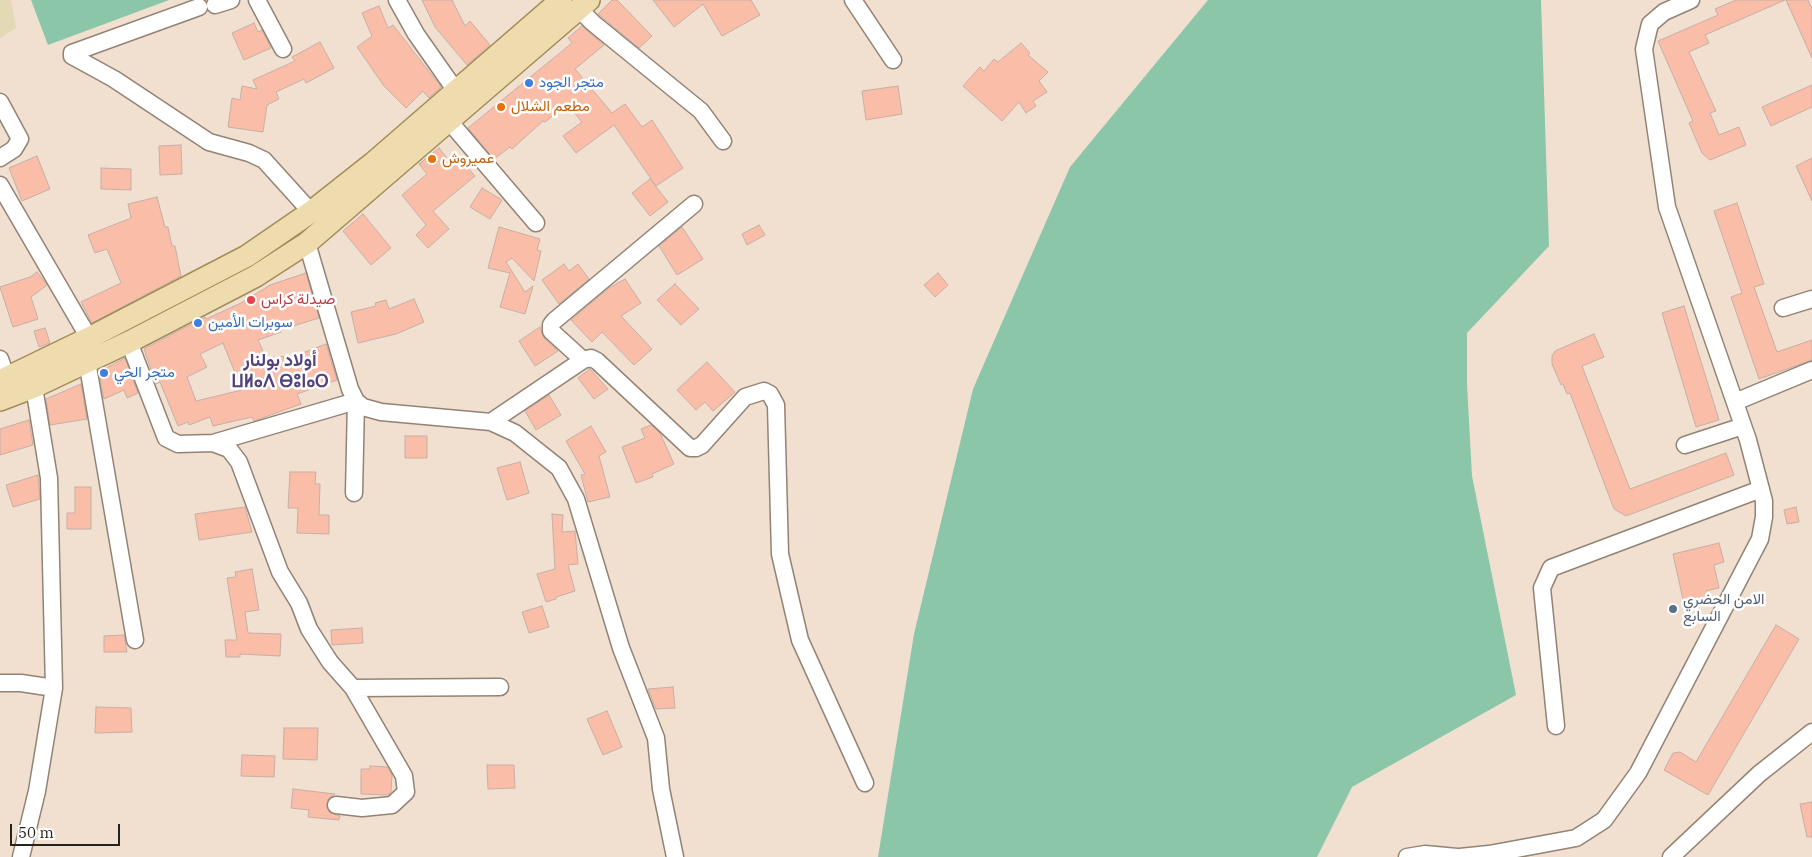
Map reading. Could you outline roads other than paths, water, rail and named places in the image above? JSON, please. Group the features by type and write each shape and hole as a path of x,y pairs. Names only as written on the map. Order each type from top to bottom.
{"main road":[{"path":"2,373 89,338 247,256 311,212 373,163 456,91 576,3"},
{"path":"0,400 34,387 129,342 256,276 307,244 450,121 576,3"}],"street":[{"path":"231,0 207,6 72,53 72,56 114,79 209,142 249,153 264,160 311,212"},
{"path":"258,0 283,49"},
{"path":"397,0 416,34 456,91"},
{"path":"853,0 893,60"},
{"path":"1407,857 1425,854 1458,857 1490,854 1576,838 1604,820 1638,773 1760,539 1764,517 1764,501 1761,489 1743,426 1667,206 1644,49 1650,24 1664,12 1691,0"},
{"path":"576,3 593,23 701,111 722,140"},
{"path":"0,102 20,139 19,145 0,158"},
{"path":"450,121 536,223"},
{"path":"0,185 89,338"},
{"path":"583,360 551,331 551,325 694,204"},
{"path":"307,244 350,389 356,401 362,407 381,412 491,422 515,433 559,468 576,500 622,648 656,738 661,789 675,857"},
{"path":"1783,308 1812,298"},
{"path":"129,342 166,438 178,444 213,443 356,401"},
{"path":"491,422 583,360 591,358 690,448 702,445 745,396 764,391 770,394 776,405 780,554 800,640 865,783"},
{"path":"87,361 134,640"},
{"path":"1735,402 1812,370"},
{"path":"21,857 37,791 54,688 49,478 34,387"},
{"path":"354,493 356,401"},
{"path":"1685,445 1743,426"},
{"path":"213,443 229,449 239,462 280,572 299,603 309,629 330,662 352,688 404,776 406,792 392,805 362,808 336,805"},
{"path":"1556,726 1542,588 1551,568 1761,489"},
{"path":"0,683 21,683 54,688"},
{"path":"352,688 500,686"},
{"path":"1670,857 1759,774 1812,732"}],"place":[{"name":"متجر الجود","path":"529,83"},
{"name":"مطعم الشلال","path":"501,107"},
{"name":"عميروش","path":"432,159"},
{"name":"صيدلة كراس","path":"251,300"},
{"name":"سوبرات الأمين","path":"198,323"},
{"name":"متجر الحي","path":"104,373"},
{"name":"الامن الحضري السابع","path":"1673,609"}],"district":[{"name":"أولاد بولنار ⵡⵍⴰⴷ ⴱⵓⵏⴰⵔ","path":"280,371"}]}
